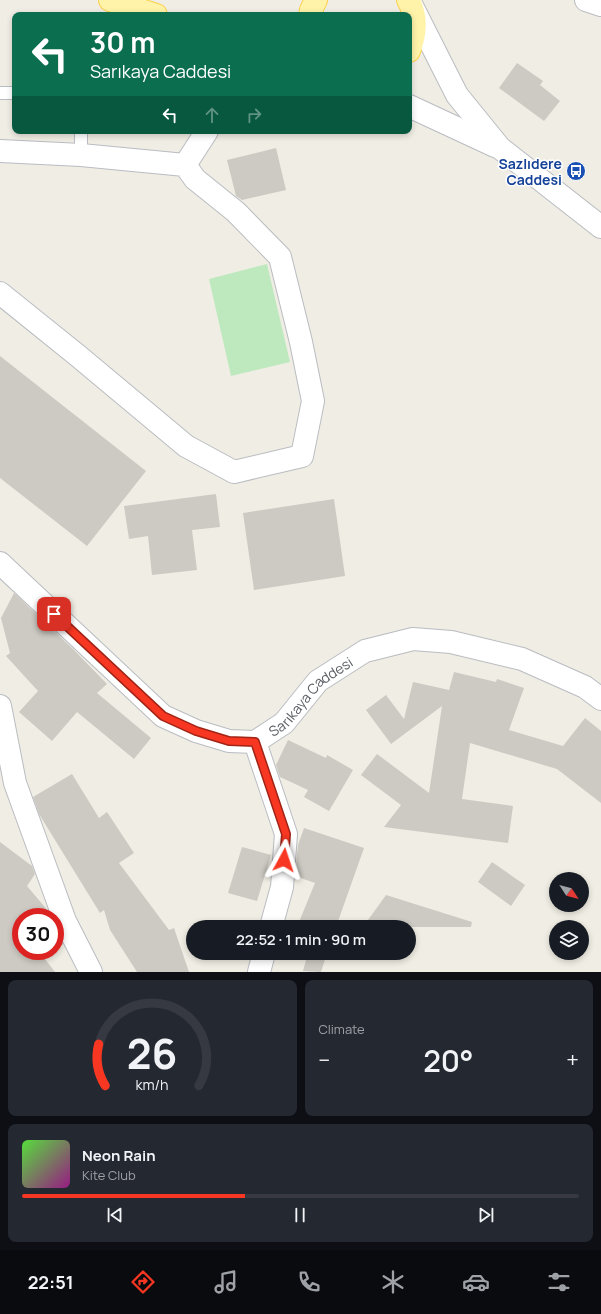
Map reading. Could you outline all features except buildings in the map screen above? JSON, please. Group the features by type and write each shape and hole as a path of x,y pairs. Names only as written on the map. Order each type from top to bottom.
{"main road":[{"path":"110,0 147,12"},
{"path":"311,12 316,0"},
{"path":"410,2 416,23 412,44"}],"street":[{"path":"586,0 601,5"},
{"path":"410,2 457,95 500,148 601,227"},
{"path":"412,107 500,148"},
{"path":"185,164 205,134"},
{"path":"0,151 81,155 185,164"},
{"path":"0,293 186,446 234,472 302,456 313,401 302,342 280,257 236,212 195,179 185,164"},
{"name":"Sarıkaya Caddesi","path":"0,563 163,716 196,731 229,741 255,742 284,723 318,681 365,651 413,639 451,642 522,659 585,687 601,699"},
{"path":"0,706 15,783 64,921 91,972"},
{"path":"255,742 286,834 282,887 273,920"},
{"path":"259,972 262,960"}],"lane":[{"path":"0,93 12,93"},
{"path":"81,134 81,155"}],"green space":[{"path":"267,264 290,362 231,376 209,279"}],"place":[{"name":"Sazlıdere Caddesi","path":"576,171"}],"route":[{"path":"54,614 163,716 196,731 229,741 255,742 286,834 284,860"}]}
